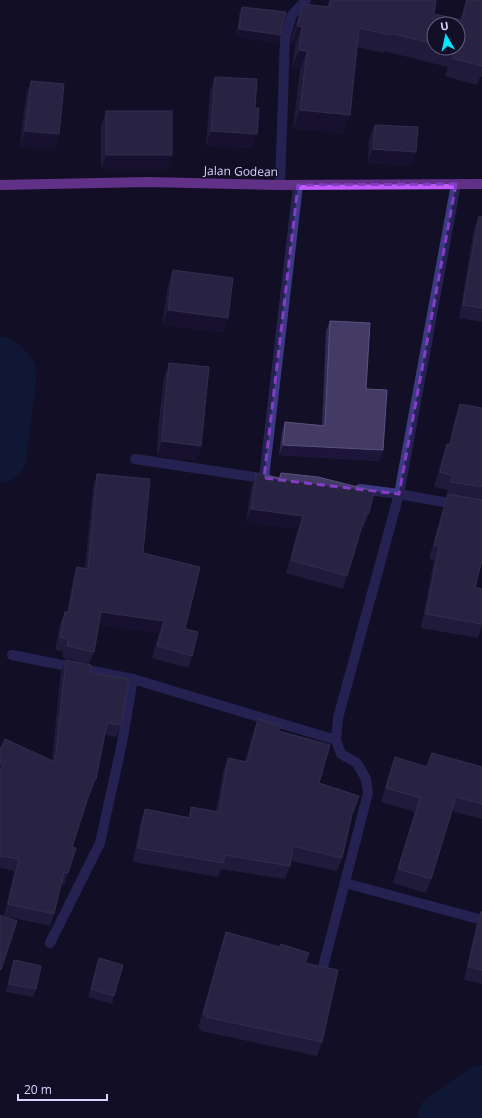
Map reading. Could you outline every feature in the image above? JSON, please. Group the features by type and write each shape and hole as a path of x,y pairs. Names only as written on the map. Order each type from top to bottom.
{"main road":[{"name":"Jalan Godean","path":"0,185 148,182 280,185 482,184"}],"street":[{"path":"280,185 285,38 292,15 306,0"},
{"path":"322,971 368,793 366,779 357,763 341,754 336,740 338,718 399,494 456,184"},
{"path":"264,478 298,185"},
{"path":"135,459 280,480"},
{"path":"351,488 399,494 482,509"},
{"path":"12,655 134,679 336,740"},
{"path":"50,943 100,843 122,743 134,679"},
{"path":"345,883 482,920"}],"highlighted area":[{"path":"456,184 399,494 264,478 298,185"}],"building":[{"path":"331,0 436,0 434,14 443,16 426,16 426,42 390,33 390,35 359,28 350,115 300,110 307,51 299,50 302,27 298,26 298,21 303,4 329,7"},
{"path":"467,0 482,0 482,66 452,58 452,56 466,56 466,16 463,16"},
{"path":"242,7 286,12 281,35 239,29"},
{"path":"215,77 257,79 255,108 259,108 257,134 211,131"},
{"path":"31,81 64,84 59,134 25,131"},
{"path":"106,111 172,111 172,155 106,155"},
{"path":"375,125 418,127 416,152 373,149"},
{"path":"479,216 482,217 482,308 463,305"},
{"path":"173,270 233,278 228,318 168,310"},
{"path":"330,321 370,323 366,389 387,390 383,450 283,445 285,422 325,426"},
{"path":"169,363 209,367 201,446 162,441"},
{"path":"460,404 482,408 482,487 451,482 453,476 440,472 447,444 450,445"},
{"path":"281,473 318,477 374,491 369,513 366,513 347,576 291,560 303,516 251,509 256,474 280,478"},
{"path":"97,474 150,479 143,553 200,567 185,629 198,632 192,656 157,646 164,621 101,612 94,652 67,646 68,639 60,637 65,612 69,612 77,567 88,569"},
{"path":"448,494 482,500 482,560 475,587 482,589 482,624 426,614 439,546 434,545"},
{"path":"66,660 91,665 90,673 129,679 121,725 107,723 96,779 94,779 72,847 76,848 68,873 64,872 54,914 8,904 19,859 0,856 0,773 3,765 0,763 0,750 5,739 55,762"},
{"path":"258,719 281,726 279,731 330,745 319,783 359,796 352,814 342,858 293,846 290,866 225,855 223,863 138,848 145,809 190,818 191,807 219,812 228,758 247,762"},
{"path":"432,753 482,767 482,804 456,797 431,879 398,869 420,798 386,788 395,757 427,767"},
{"path":"482,912 482,970 468,967"},
{"path":"0,915 17,921 1,970 0,969"},
{"path":"226,932 280,947 281,944 309,953 305,963 338,970 322,1042 206,1017 206,1015 203,1014"},
{"path":"99,958 123,965 114,996 91,989"},
{"path":"14,960 41,966 36,989 9,984"}],"waterway":[{"path":"0,363 10,374 0,456"},
{"path":"444,1118 482,1092"}]}
